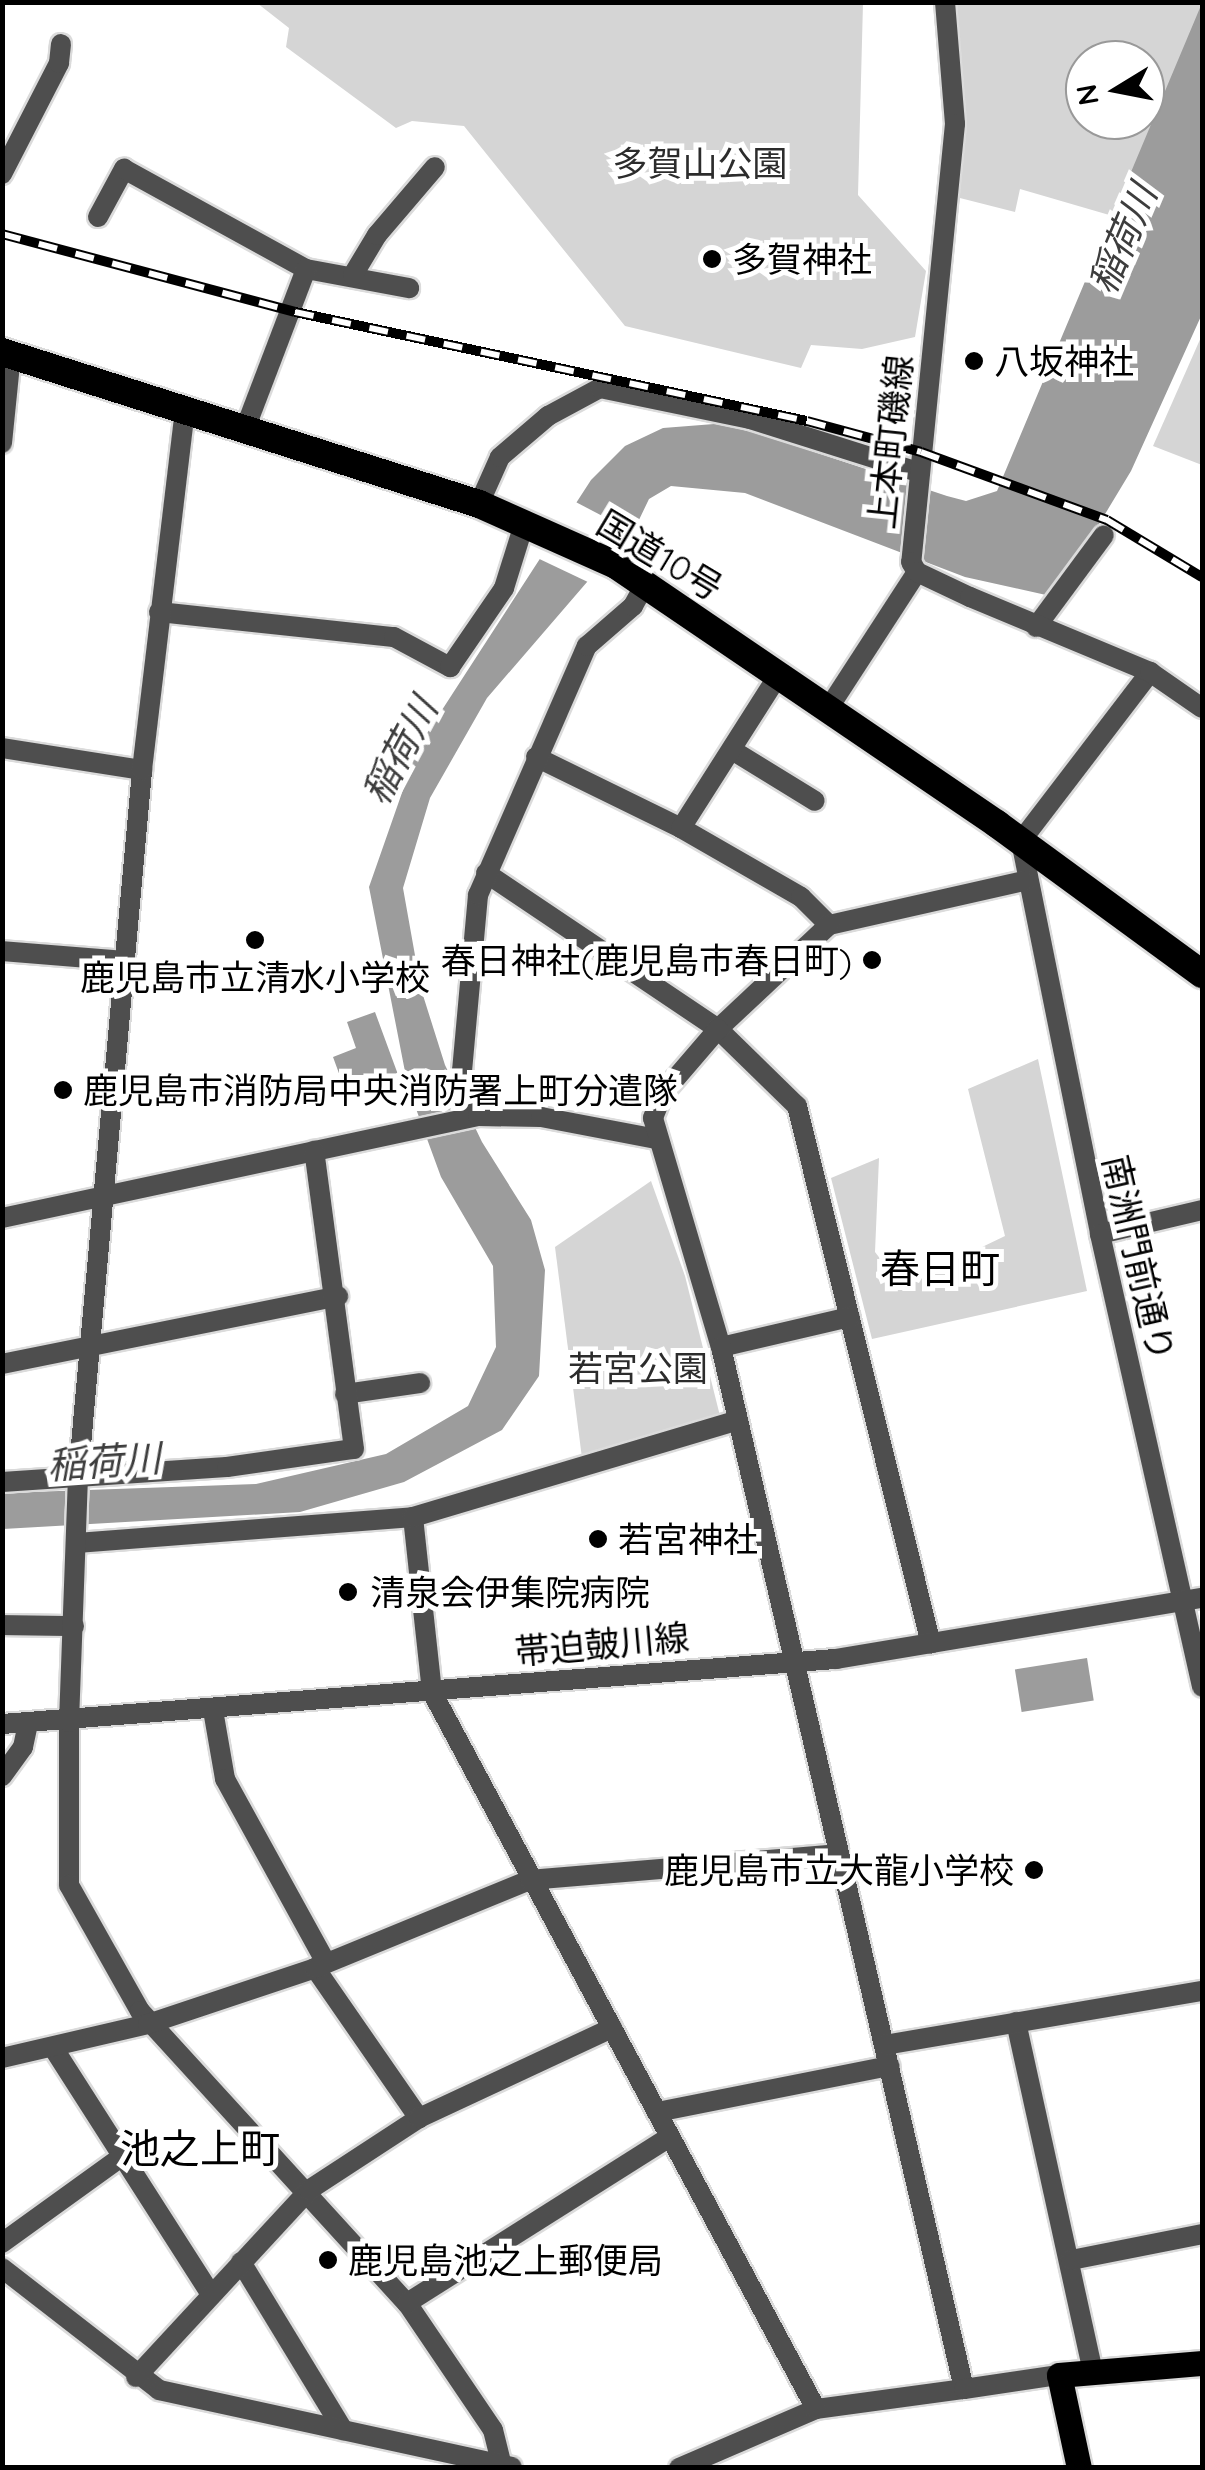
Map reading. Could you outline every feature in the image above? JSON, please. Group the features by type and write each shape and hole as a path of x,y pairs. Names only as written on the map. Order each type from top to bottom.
{"highway":[{"name":"国道10号","path":"7,354 479,504 616,566 1021,841 1202,974"}],"main road":[{"path":"1079,2468 1060,2375 1202,2363"}],"street":[{"name":"上本町磯線","path":"945,2 955,124 917,476 914,567 1036,627 1150,672 1202,708"},
{"path":"2,174 59,64 60,44"},
{"path":"354,275 378,235 435,167"},
{"path":"98,217 124,169 306,269 409,288"},
{"path":"245,429 306,269"},
{"path":"2,443 7,354"},
{"path":"479,504 500,457 548,416 600,388 750,419 917,476"},
{"path":"185,411 142,770 78,1480 69,1722 69,1885 148,2024 308,2190 407,2303 493,2430 508,2466"},
{"path":"159,612 394,637 450,667 504,588 528,526"},
{"path":"1036,627 1104,535"},
{"path":"828,709 914,567"},
{"path":"478,1116 462,1071 478,895 587,646 633,606 645,584"},
{"path":"1021,841 1150,672"},
{"path":"681,828 779,674"},
{"path":"2,748 142,770"},
{"path":"732,750 814,801"},
{"path":"536,758 681,828 800,898 828,924"},
{"name":"南洲門前通り","path":"1021,841 1024,882 1100,1234 1193,1600 1202,1687"},
{"path":"486,873 718,1029 797,1106 931,1644"},
{"path":"964,2389 721,1347 656,1139 654,1118 663,1093 718,1029 828,924 1024,882"},
{"path":"2,951 125,961"},
{"path":"2,1218 478,1116 541,1117 656,1139"},
{"path":"2,1482 78,1480 354,1449 338,1296 314,1151"},
{"path":"1100,1234 1202,1210"},
{"path":"2,1364 338,1296"},
{"path":"721,1347 850,1317"},
{"path":"346,1394 420,1383"},
{"path":"77,1540 414,1517 738,1420"},
{"path":"414,1517 432,1692 816,2409"},
{"name":"帯迫皷川線","path":"2,1724 69,1722 794,1660 931,1644 1193,1600"},
{"path":"2,1625 74,1626"},
{"path":"214,1710 225,1779 320,1966 419,2118"},
{"path":"2,1776 24,1747 28,1723"},
{"path":"2,2058 54,2049 148,2024 320,1966 530,1880 840,1854"},
{"path":"884,2045 1202,1990"},
{"path":"1016,2022 1093,2373"},
{"path":"136,2377 308,2190 419,2118 612,2028"},
{"path":"54,2049 210,2293"},
{"path":"656,2112 890,2066"},
{"path":"407,2303 670,2137"},
{"path":"2,2242 124,2155"},
{"path":"1070,2260 1202,2234"},
{"path":"241,2262 343,2430"},
{"path":"2,2268 136,2377 190,2399 508,2466"},
{"path":"686,2466 816,2409 1060,2375"}],"green space":[{"name":"多賀山公園","path":"257,3 863,3 858,195 926,271 915,337 862,349 811,345 801,368 625,326 464,126 412,121 396,128 286,47 289,28"},
{"path":"953,3 1202,3 1202,242 1020,189 1015,212 956,197 966,131"},
{"path":"1202,335 1202,465 1153,446"},
{"path":"1038,1059 1087,1291 872,1339 831,1178 879,1158 875,1252 901,1286 1005,1236 968,1089"},
{"name":"若宮公園","path":"651,1181 685,1276 720,1416 582,1458 555,1247"}],"water":[{"name":"稲荷川","path":"1202,3 1202,314 1131,471 1055,597 965,577 745,493 671,486 649,499 637,524 487,698 430,798 403,888 421,989 445,1065 482,1142 531,1220 545,1270 539,1376 502,1430 404,1482 300,1512 3,1529 3,1493 256,1484 386,1454 468,1406 496,1347 493,1266 441,1177 408,1087 369,887 418,747 591,480 625,446 663,428 727,423 966,501 997,491 1144,140 1165,140 1165,91"},
{"path":"375,1012 400,1080 348,1098 333,1057 356,1048 347,1022"},
{"path":"1087,1658 1094,1700 1022,1712 1015,1669"}],"pier":[{"path":"570,499 633,532 590,583 531,555"}],"railway":[{"path":"2,234 295,312 807,421 921,452 1107,520 1202,577"}],"place":[{"name":"多賀神社","path":"712,259"},
{"name":"八坂神社","path":"974,361"},
{"name":"鹿児島市立清水小学校","path":"255,940"},
{"name":"春日神社(鹿児島市春日町)","path":"872,960"},
{"name":"鹿児島市消防局中央消防署上町分遣隊","path":"63,1090"},
{"name":"若宮神社","path":"598,1539"},
{"name":"清泉会伊集院病院","path":"348,1592"},
{"name":"鹿児島市立大龍小学校","path":"1034,1870"},
{"name":"鹿児島池之上郵便局","path":"328,2260"}],"district":[{"name":"春日町","path":"940,1268"},
{"name":"池之上町","path":"200,2148"}]}
